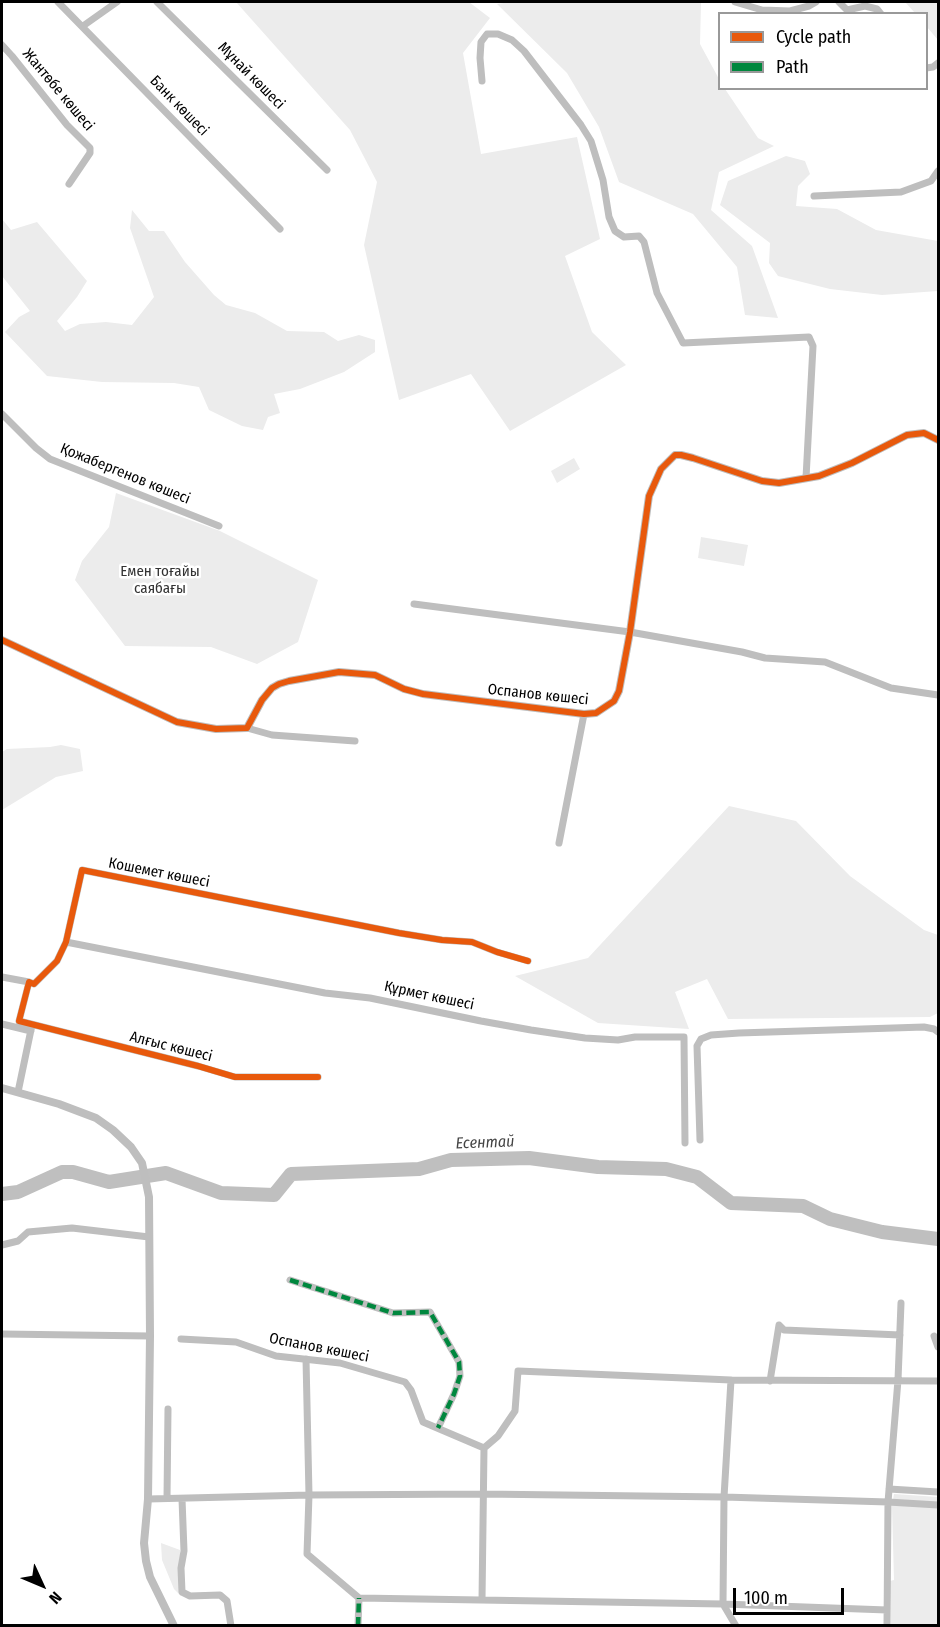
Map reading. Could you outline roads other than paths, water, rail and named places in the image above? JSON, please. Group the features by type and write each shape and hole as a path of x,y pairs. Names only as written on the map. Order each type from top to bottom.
{"street":[{"name":"Банк көшесі","path":"58,2 280,230"},
{"path":"83,26 117,2"},
{"name":"Мұнай көшесі","path":"157,2 327,170"},
{"path":"735,2 762,10 790,11 816,2"},
{"path":"839,2 848,10 865,6 877,9 879,12"},
{"path":"482,81 481,42 487,34 498,34 512,40 524,51 581,125 591,141 603,180 609,217 615,231 624,237 639,236 644,242 657,293 683,343 809,337 813,346 806,478"},
{"name":"Жантөбе көшесі","path":"2,45 67,125 90,148 90,153 69,184"},
{"path":"814,196 901,192 931,181 939,171"},
{"name":"Қожабергенов көшесі","path":"2,414 50,459 219,526"},
{"name":"Оспанов көшесі","path":"247,728 262,700 272,688 289,681 339,672 375,675 404,689 423,694 584,714 596,713 614,701 619,691 630,632 649,496 661,470 675,455 693,458 762,481 779,483 819,476 852,463 907,435 924,433 939,440"},
{"path":"414,604 630,632 765,657 825,662 891,688 939,695"},
{"path":"2,640 177,722 216,729 247,728 272,735 355,741"},
{"path":"559,843 584,714"},
{"name":"Кошемет көшесі","path":"30,982 34,984 57,962 66,942 82,870 399,933 472,942 528,961"},
{"name":"Құрмет көшесі","path":"66,942 325,993 370,998 553,1033 618,1040 635,1037 684,1036 685,1143"},
{"path":"2,977 30,982"},
{"name":"Алғыс көшесі","path":"30,982 19,1021 32,1028"},
{"name":"Алғыс көшесі","path":"2,1024 32,1028 198,1066 236,1077 318,1077"},
{"path":"700,1140 697,1046 701,1039 711,1035 739,1033 924,1026 939,1032"},
{"path":"18,1092 32,1028"},
{"path":"2,1088 59,1104 96,1118 131,1147 142,1162 149,1197 150,1336 148,1499 144,1543 150,1577 174,1626"},
{"path":"2,1245 18,1241 28,1232 72,1228 149,1237"},
{"path":"290,1280 393,1313 430,1312 459,1362 460,1376 438,1428"},
{"path":"887,1626 888,1502 898,1380 901,1303"},
{"path":"770,1381 779,1325 784,1330 900,1335"},
{"path":"2,1334 150,1336"},
{"path":"934,1336 939,1347"},
{"name":"Оспанов көшесі","path":"181,1339 236,1342 276,1356 340,1363 405,1382 411,1390 423,1422 484,1448"},
{"path":"306,1359 308,1554 358,1598 723,1604 887,1610"},
{"path":"482,1600 484,1448 498,1436 514,1412 518,1371 770,1381 939,1381"},
{"path":"731,1380 724,1497 723,1604 736,1626"},
{"path":"167,1498 168,1409"},
{"path":"889,1489 939,1492"},
{"path":"148,1499 482,1494 724,1497 939,1505"},
{"path":"182,1499 184,1551 181,1568 182,1592 190,1596 220,1596 227,1601 231,1626"},
{"path":"358,1598 358,1626"}],"waterway":[{"name":"Есентай","path":"2,1194 18,1192 62,1172 73,1172 109,1182 166,1173 221,1193 274,1195 291,1174 419,1169 451,1160 529,1158 598,1167 666,1169 697,1177 731,1203 803,1206 830,1219 882,1232 938,1239"}],"park label":[{"name":"Емен тоғайы саябағы","path":"160,580"}]}
